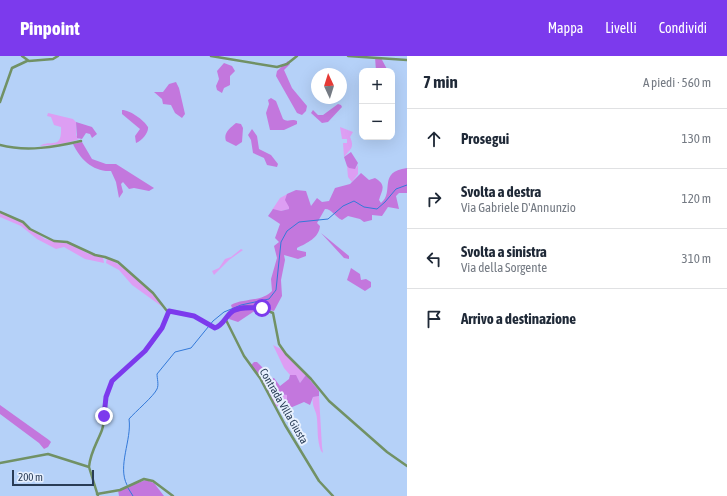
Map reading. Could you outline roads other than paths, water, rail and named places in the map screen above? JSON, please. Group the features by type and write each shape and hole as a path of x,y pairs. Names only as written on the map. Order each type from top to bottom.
{"street":[{"path":"22,56 27,61"},
{"path":"0,102 12,68 27,61 53,59 58,56"},
{"path":"211,56 278,67 287,64 297,56"},
{"path":"348,56 407,60"},
{"path":"0,145 28,149 63,146 81,141"},
{"path":"0,212 23,222 30,229 45,237 67,242 95,256 105,256 118,262 154,293 169,311 194,316 215,328 226,320 233,311 240,308 262,308 273,313 279,344 286,354 311,379 329,401 387,452 407,466"},
{"path":"169,311 162,328 145,351 118,376 109,387 106,397 102,430 92,451 89,467 98,495 120,490 137,482 149,479 173,496"},
{"name":"Contrada Villa Giusta","path":"226,320 244,356 260,378 311,469 319,481 333,496"},
{"path":"0,463 48,454 89,467"}],"waterway":[{"path":"127,485 124,478 124,461 129,436 129,419 157,389 157,374 175,352 191,348 213,321 224,312 241,305 269,299 276,290 281,242 287,231 299,222 328,219 343,206 354,201 364,207 377,209 396,189 407,185"},
{"path":"128,488 133,496"}]}
